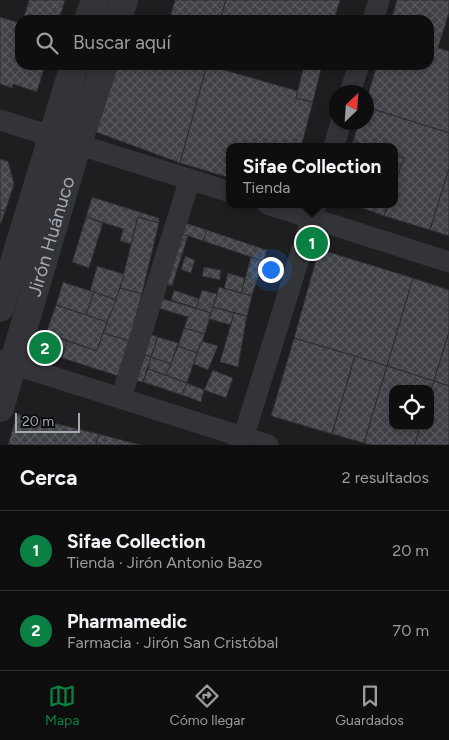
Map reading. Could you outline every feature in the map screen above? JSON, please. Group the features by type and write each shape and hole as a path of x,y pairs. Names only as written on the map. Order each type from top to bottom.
{"street":[{"path":"90,15 95,0"},
{"path":"120,15 124,0"},
{"path":"374,15 379,0"},
{"name":"Jirón Huánuco","path":"0,308 51,135 72,70"},
{"name":"Jirón Huánuco","path":"0,408 7,362 102,70"},
{"path":"352,85 357,70"},
{"path":"0,120 226,191"},
{"path":"335,143 339,130"},
{"path":"121,398 190,179"},
{"path":"294,208 314,211 449,262"},
{"path":"242,441 314,211"},
{"path":"7,362 121,398 242,441 268,445"}],"shaded area":[{"path":"0,0 449,0 449,445 0,445"}],"building":[{"path":"29,0 65,0 60,15 24,15"},
{"path":"175,0 226,0 222,15 170,15"},
{"path":"226,0 340,0 336,15 222,15"},
{"path":"397,0 449,0 449,13 438,48 449,51 449,133 374,110 374,85 371,85 375,70 434,70 434,15 392,15"},
{"path":"0,17 15,22 15,70 44,70 37,92 13,84 12,88 0,84"},
{"path":"113,70 206,70 180,163 93,131"},
{"path":"206,70 224,70 298,91 296,98 313,102 302,143 226,143 226,177 180,163"},
{"path":"303,70 321,70 313,102 296,98"},
{"path":"374,110 449,133 449,169 430,230 384,216 387,208 398,208 398,174 404,158 398,156 398,143 359,143 353,141 356,130 374,130"},
{"path":"398,156 404,158 398,174"},
{"path":"0,159 8,161 14,184 5,212 0,210"},
{"path":"449,169 449,236 430,230"},
{"path":"92,197 159,218 159,223 138,217 131,244 120,241 123,229 86,217"},
{"path":"362,208 387,208 384,216"},
{"path":"0,210 5,212 0,226"},
{"path":"86,217 103,223 89,268 72,262"},
{"path":"138,217 159,223 142,294 120,288"},
{"path":"183,222 207,230 203,241 179,233"},
{"path":"207,230 267,250 263,261 203,241"},
{"path":"179,233 188,236 172,286 163,283"},
{"path":"319,249 413,278 387,366 294,338"},
{"path":"185,256 195,260 191,273 181,270"},
{"path":"251,257 263,261 252,296 241,293"},
{"path":"97,266 124,274 116,300 90,291"},
{"path":"204,267 221,270 220,280 202,276"},
{"path":"228,273 245,278 241,293 224,288"},
{"path":"413,278 449,290 449,332 434,381 387,366"},
{"path":"63,282 94,292 86,315 56,305"},
{"path":"219,287 252,296 247,316 213,307"},
{"path":"120,288 142,294 129,341 103,333"},
{"path":"174,290 200,299 196,308 171,300"},
{"path":"202,290 217,294 211,313 196,308"},
{"path":"94,292 116,300 107,322 86,315"},
{"path":"161,298 211,313 205,334 184,328 188,317 158,308"},
{"path":"56,305 107,322 97,351 46,333"},
{"path":"213,307 234,313 231,325 209,319"},
{"path":"234,313 247,316 238,367 220,362"},
{"path":"184,328 205,334 197,353 178,346"},
{"path":"449,332 449,386 434,381"},
{"path":"46,333 67,341 62,358 39,351"},
{"path":"103,333 129,341 118,376 62,358 67,341 97,351"},
{"path":"147,333 158,337 151,357 139,354"},
{"path":"158,337 178,343 171,364 151,357"},
{"path":"294,338 355,356 332,434 271,416"},
{"path":"202,341 218,346 208,370 193,364"},
{"path":"178,346 197,353 187,383 166,375"},
{"path":"139,354 151,357 143,382 136,381"},
{"path":"355,356 387,366 364,443 332,434"},
{"path":"151,357 171,364 166,375 148,369"},
{"path":"387,366 434,381 433,385 389,385 389,430 419,430 415,445 370,445 364,443"},
{"path":"148,369 187,383 182,395 143,382"},
{"path":"213,370 233,378 226,398 204,390"},
{"path":"434,381 449,386 449,445 415,445 419,430 434,430"},
{"path":"187,383 204,390 201,402 182,395"},
{"path":"17,414 99,434 96,445 8,445"},
{"path":"99,434 141,445 96,445"}],"place":[{"name":"Sifae Collection","path":"312,243"},
{"name":"Pharmamedic","path":"45,348"}]}
